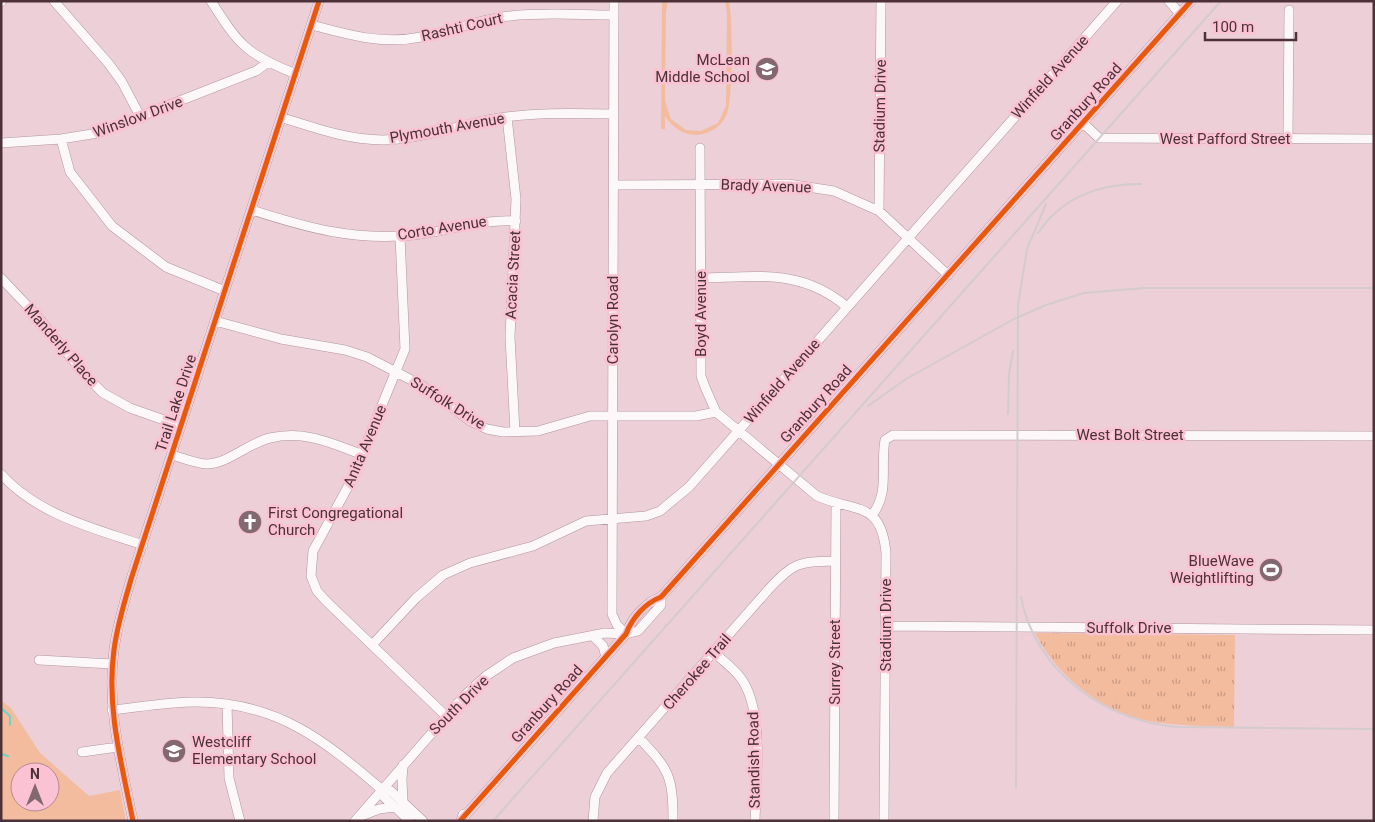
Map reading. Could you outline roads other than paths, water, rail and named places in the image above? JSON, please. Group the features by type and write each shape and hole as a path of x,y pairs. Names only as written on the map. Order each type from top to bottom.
{"street":[{"path":"54,1 109,64 122,82 140,118"},
{"path":"211,1 240,42 256,57 296,74"},
{"name":"Trail Lake Drive","path":"133,821 112,710 112,664 118,626 319,1"},
{"name":"Carolyn Road","path":"614,1 612,614 617,625 626,634"},
{"name":"Stadium Drive","path":"879,211 881,1"},
{"name":"Winfield Avenue","path":"372,645 416,598 443,576 470,563 532,546 586,521 646,516 660,511 689,487 1117,1"},
{"path":"1169,1 1180,14"},
{"name":"Granbury Road","path":"462,819 626,634 630,623 651,601 661,597 1191,1"},
{"path":"1288,139 1289,10"},
{"name":"Rashti Court","path":"312,25 362,38 392,40 421,37 482,20 510,16 614,15"},
{"name":"Winslow Drive","path":"1,143 61,139 98,133 256,71 267,63"},
{"name":"Plymouth Avenue","path":"282,118 340,135 382,140 410,137 508,117 562,113 614,114"},
{"name":"Acacia Street","path":"508,117 516,221 510,338 515,432"},
{"name":"West Pafford Street","path":"1083,123 1099,138 1374,139"},
{"path":"61,139 70,172 112,226 166,267 225,291"},
{"name":"Boyd Avenue","path":"700,148 702,376 716,412"},
{"name":"Brady Avenue","path":"614,185 788,184 819,187 846,195 879,211 948,275"},
{"name":"Corto Avenue","path":"252,210 323,232 355,236 400,236 421,234 485,221 516,221"},
{"name":"Anita Avenue","path":"400,236 405,349 363,455 313,551 311,576 318,591 326,601 446,716"},
{"path":"702,278 779,276 822,288 847,306"},
{"name":"Manderly Place","path":"1,278 37,316 87,377 104,393 130,408 181,426"},
{"name":"Suffolk Drive","path":"215,321 281,339 345,350 396,371 423,386 470,421 487,429 515,432 538,431 590,416 696,416 716,412"},
{"path":"716,412 780,463 817,496 836,504 867,511 872,515"},
{"path":"172,455 197,463 214,463 261,440 294,435 321,439 363,455"},
{"name":"West Bolt Street","path":"872,515 881,501 884,443 887,437 893,435 1374,436"},
{"path":"1,474 28,498 49,510 143,545"},
{"name":"Surrey Street","path":"834,821 836,504"},
{"name":"Stadium Drive","path":"872,515 882,529 885,540 884,821"},
{"name":"Cherokee Trail","path":"592,821 595,797 600,784 768,590 794,565 810,561 836,561"},
{"name":"Suffolk Drive","path":"885,626 1374,630"},
{"name":"South Drive","path":"356,820 446,716 486,676 513,658 554,643 594,637 605,633 626,634"},
{"path":"594,637 603,646 606,657"},
{"name":"Standish Road","path":"715,652 740,677 753,704 756,721 755,821"},
{"path":"39,660 112,664"},
{"path":"112,710 187,702 227,704 256,710 295,724 326,743 381,789 391,791 423,821"},
{"path":"227,704 229,778 240,821"},
{"path":"639,738 660,759 666,768 672,791 673,821"},
{"path":"82,752 118,747"},
{"path":"403,765 403,803"},
{"path":"381,789 384,797 410,821"},
{"path":"356,820 368,812 395,807"}],"waterway":[{"path":"1,708 10,716 10,725"},
{"path":"1,754 8,756"}],"railway":[{"path":"493,821 1221,1"},
{"path":"1038,233 1058,210 1082,195 1110,187 1141,184"},
{"path":"1016,787 1018,305 1027,249 1046,204"},
{"path":"868,406 906,379 1014,319 1046,305 1084,293 1144,288 1374,288"},
{"path":"1008,414 1009,374 1013,351"},
{"path":"1021,597 1029,624 1041,648 1058,670 1078,689 1101,704 1126,716 1180,727 1374,729"}],"place":[{"name":"McLean Middle School","path":"767,69"},
{"name":"First Congregational Church","path":"250,522"},
{"name":"BlueWave Weightlifting","path":"1271,570"},
{"name":"Westcliff Elementary School","path":"174,751"}]}
